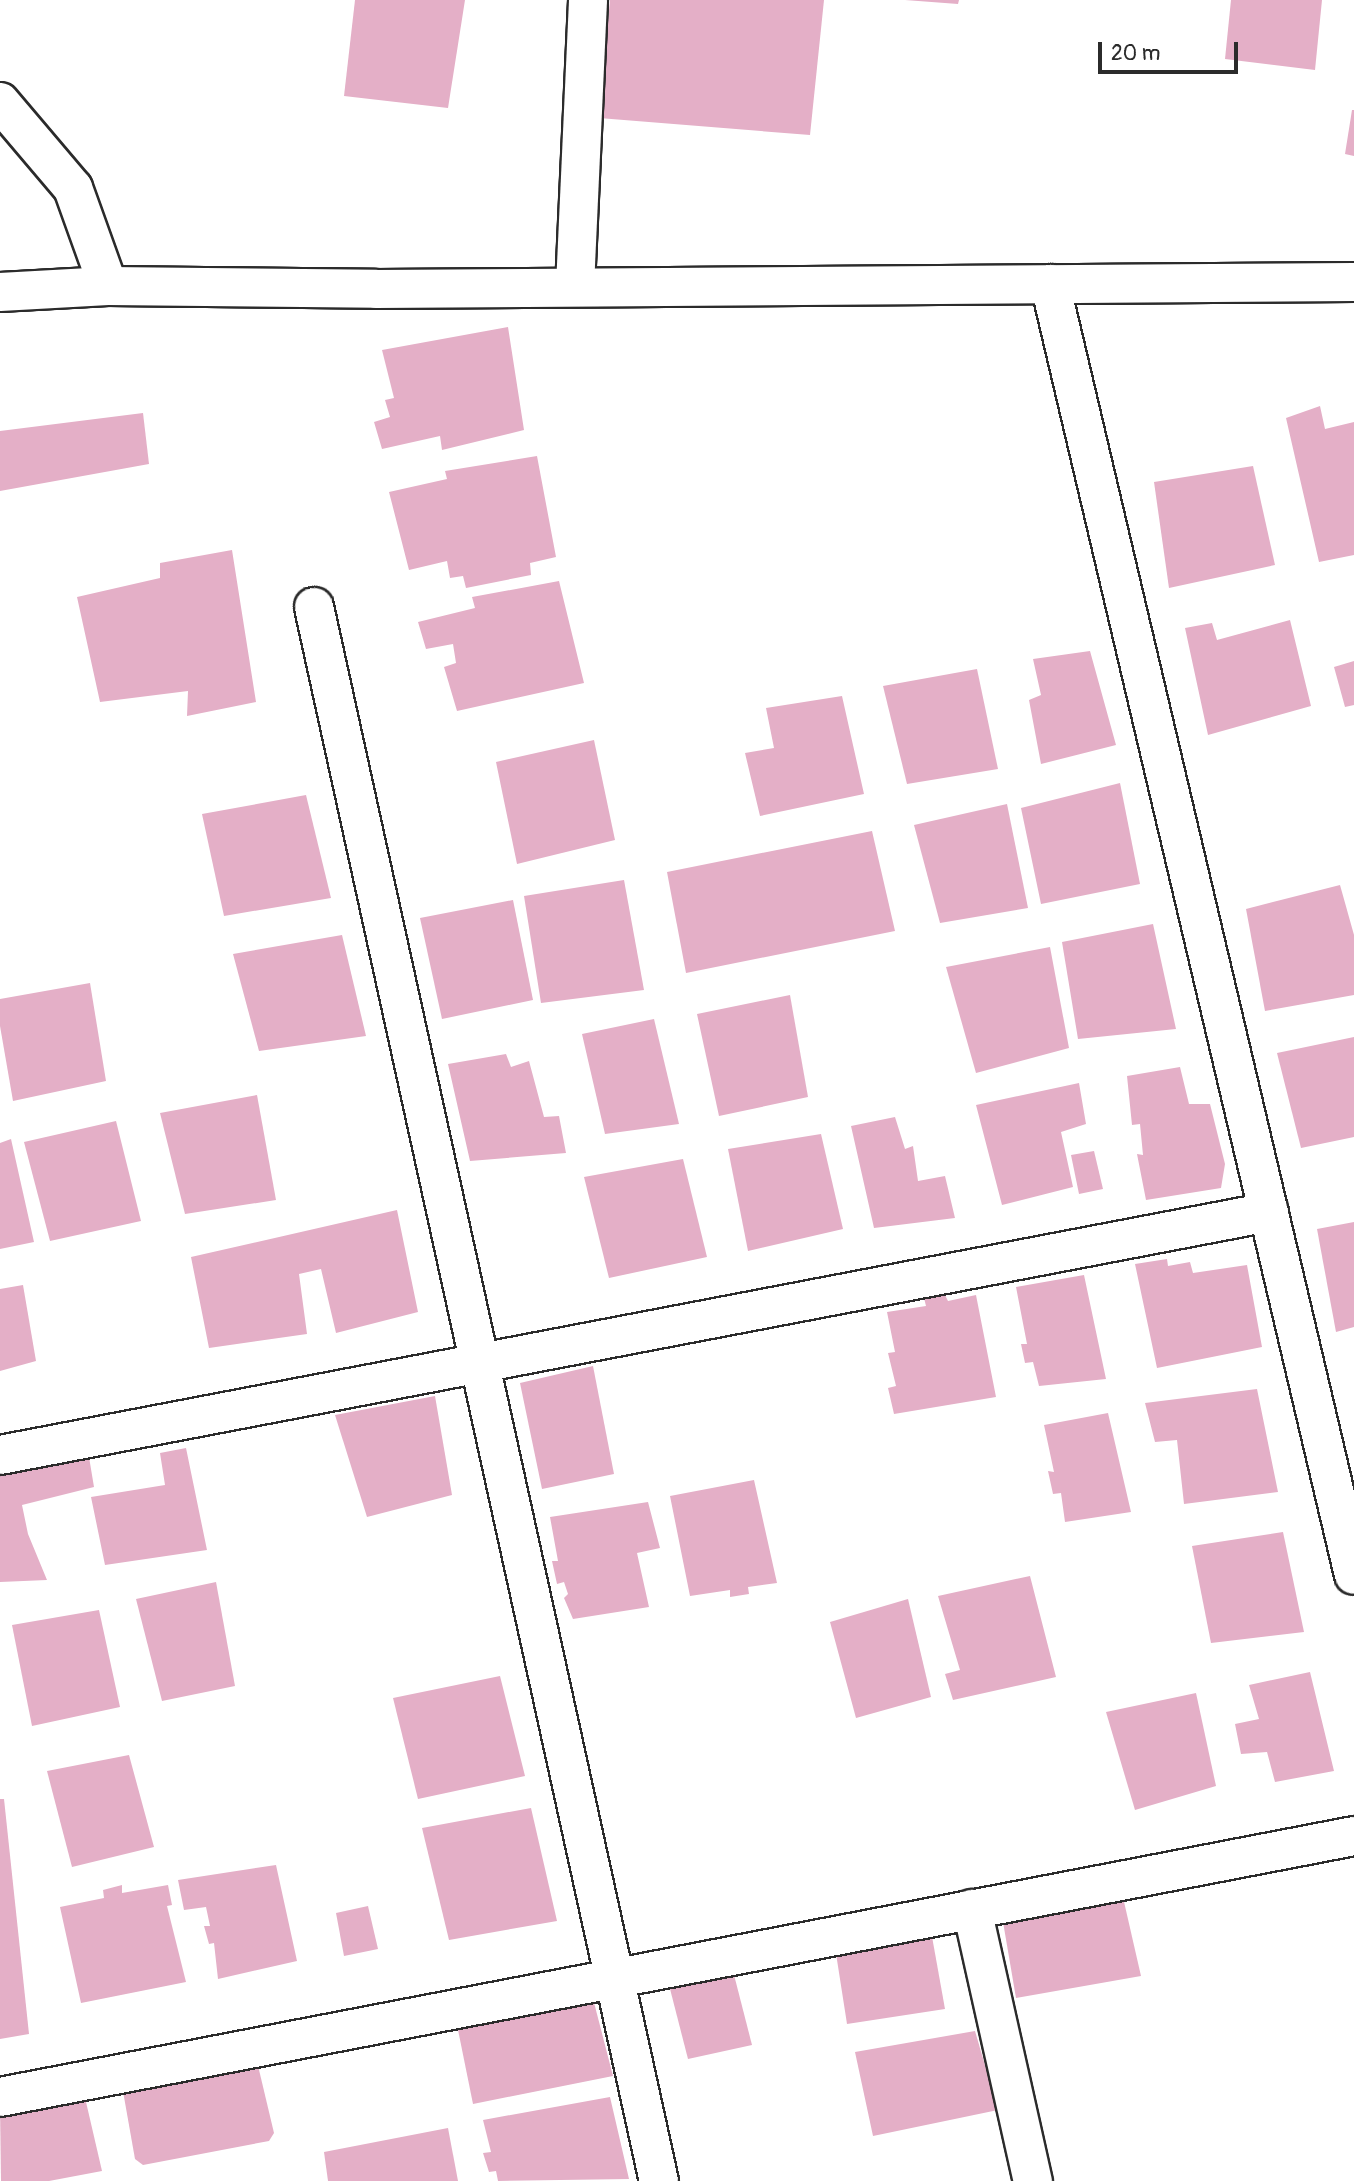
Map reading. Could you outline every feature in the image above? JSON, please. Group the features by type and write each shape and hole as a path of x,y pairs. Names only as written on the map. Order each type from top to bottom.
{"street":[{"path":"575,287 588,0"},
{"path":"0,102 73,188 108,286"},
{"path":"0,292 108,286 575,287 1354,282"},
{"path":"1050,284 1354,1575"},
{"path":"314,607 659,2181"},
{"path":"0,1455 1269,1212"},
{"path":"0,2097 615,1981 1354,1836"},
{"path":"972,1909 1033,2181"}],"building":[{"path":"355,0 465,0 448,108 344,96"},
{"path":"610,0 824,0 810,135 599,118"},
{"path":"905,0 959,0 958,4"},
{"path":"1231,0 1322,0 1315,70 1225,59"},
{"path":"1354,110 1354,156 1345,154"},
{"path":"508,327 524,430 442,450 440,436 382,449 374,422 390,417 385,400 394,398 382,350"},
{"path":"1320,406 1325,429 1354,422 1354,555 1319,562 1286,418"},
{"path":"143,413 149,464 0,491 0,431"},
{"path":"537,456 556,557 530,563 531,575 466,588 463,576 450,578 447,561 409,570 389,492 447,479 445,471"},
{"path":"1253,466 1275,565 1169,588 1154,482"},
{"path":"232,550 256,702 187,716 188,691 100,702 77,597 160,578 160,563"},
{"path":"559,581 584,683 457,711 444,667 456,663 453,644 426,649 418,622 475,608 472,597"},
{"path":"1290,620 1311,706 1208,735 1185,628 1212,623 1217,640"},
{"path":"1090,651 1116,745 1041,764 1029,700 1041,695 1033,659"},
{"path":"1354,661 1354,705 1345,707 1334,667"},
{"path":"977,669 998,769 907,784 883,686"},
{"path":"842,696 864,794 760,816 745,753 774,748 766,708"},
{"path":"594,740 615,840 517,864 496,762"},
{"path":"1120,783 1140,884 1041,904 1021,808"},
{"path":"306,795 331,898 224,916 202,814"},
{"path":"1007,804 1028,908 940,923 914,825"},
{"path":"872,831 895,931 686,973 667,872"},
{"path":"624,880 644,990 541,1003 524,896"},
{"path":"1340,885 1354,935 1354,995 1265,1011 1246,909"},
{"path":"513,900 533,1000 442,1019 420,918"},
{"path":"1153,924 1176,1029 1078,1039 1062,942"},
{"path":"342,935 366,1036 259,1051 233,954"},
{"path":"1050,947 1069,1048 976,1073 946,967"},
{"path":"90,983 106,1081 13,1101 0,1026 0,999"},
{"path":"790,995 808,1097 719,1116 697,1014"},
{"path":"654,1019 679,1124 605,1134 582,1034"},
{"path":"1354,1037 1354,1137 1301,1148 1277,1053"},
{"path":"506,1054 511,1067 529,1061 544,1117 559,1116 566,1153 470,1161 448,1064"},
{"path":"1180,1067 1189,1104 1210,1104 1225,1164 1221,1188 1146,1200 1137,1154 1143,1155 1140,1124 1132,1125 1127,1076"},
{"path":"1079,1083 1086,1124 1061,1132 1073,1187 1002,1205 976,1105"},
{"path":"257,1095 276,1200 185,1214 160,1113"},
{"path":"895,1117 905,1149 913,1146 918,1181 945,1176 955,1218 874,1228 851,1126"},
{"path":"116,1121 141,1221 50,1241 24,1142"},
{"path":"821,1134 843,1229 748,1251 728,1149"},
{"path":"11,1139 34,1242 0,1249 0,1143"},
{"path":"1094,1151 1103,1189 1079,1194 1071,1155"},
{"path":"683,1159 707,1257 609,1278 584,1177"},
{"path":"397,1210 418,1312 336,1333 321,1269 299,1274 307,1334 209,1348 191,1257"},
{"path":"1354,1222 1354,1327 1336,1332 1317,1229"},
{"path":"1167,1259 1168,1266 1190,1262 1193,1273 1247,1265 1262,1347 1157,1368 1135,1264"},
{"path":"1084,1275 1106,1379 1039,1386 1033,1362 1025,1363 1021,1344 1027,1344 1016,1287"},
{"path":"23,1285 36,1361 0,1371 0,1289"},
{"path":"945,1295 948,1301 976,1295 996,1397 894,1414 888,1388 896,1386 888,1353 895,1352 887,1312 926,1306 924,1298"},
{"path":"593,1366 614,1474 542,1489 520,1383"},
{"path":"1257,1389 1278,1492 1184,1504 1177,1440 1155,1442 1145,1403"},
{"path":"435,1396 452,1495 367,1517 335,1415"},
{"path":"1108,1413 1131,1512 1065,1522 1061,1493 1053,1494 1048,1471 1054,1472 1044,1425"},
{"path":"186,1448 207,1550 105,1565 91,1497 165,1485 160,1453"},
{"path":"88,1451 94,1487 22,1505 28,1534 47,1580 0,1582 0,1456"},
{"path":"754,1480 777,1583 748,1587 749,1594 730,1597 730,1590 690,1596 670,1496"},
{"path":"648,1502 660,1548 637,1553 649,1607 573,1619 564,1598 568,1594 564,1582 557,1584 552,1561 558,1561 550,1517"},
{"path":"1283,1532 1304,1632 1211,1643 1192,1546"},
{"path":"1030,1576 1056,1677 953,1700 945,1674 960,1670 938,1596"},
{"path":"216,1582 235,1686 162,1701 136,1599"},
{"path":"908,1599 931,1697 856,1718 830,1622"},
{"path":"99,1610 120,1707 32,1726 12,1625"},
{"path":"1310,1672 1334,1771 1275,1782 1267,1752 1241,1754 1235,1724 1259,1719 1249,1685"},
{"path":"500,1676 525,1776 418,1799 393,1698"},
{"path":"1196,1693 1216,1786 1135,1810 1106,1712"},
{"path":"129,1755 154,1847 72,1867 47,1771"},
{"path":"0,1799 4,1799 29,2034 0,2039"},
{"path":"531,1808 557,1921 449,1940 422,1828"},
{"path":"276,1865 297,1961 218,1979 214,1943 209,1944 204,1926 210,1926 206,1907 184,1910 178,1880"},
{"path":"122,1885 122,1893 168,1885 172,1905 167,1906 186,1982 81,2003 60,1907 104,1898 103,1890"},
{"path":"1122,1893 1141,1976 1016,1998 1002,1916"},
{"path":"368,1906 378,1949 344,1956 336,1913"},
{"path":"931,1931 945,2009 847,2024 835,1947"},
{"path":"732,1967 752,2045 688,2059 668,1981"},
{"path":"590,1987 613,2076 473,2104 455,2015"},
{"path":"975,2031 998,2110 873,2136 855,2052"},
{"path":"255,2053 274,2133 269,2141 143,2165 135,2159 121,2080"},
{"path":"83,2089 102,2171 49,2181 1,2181 0,2105"},
{"path":"610,2097 629,2179 498,2181 496,2171 489,2172 483,2153 491,2152 483,2120"},
{"path":"448,2128 458,2181 328,2181 324,2152"}]}
